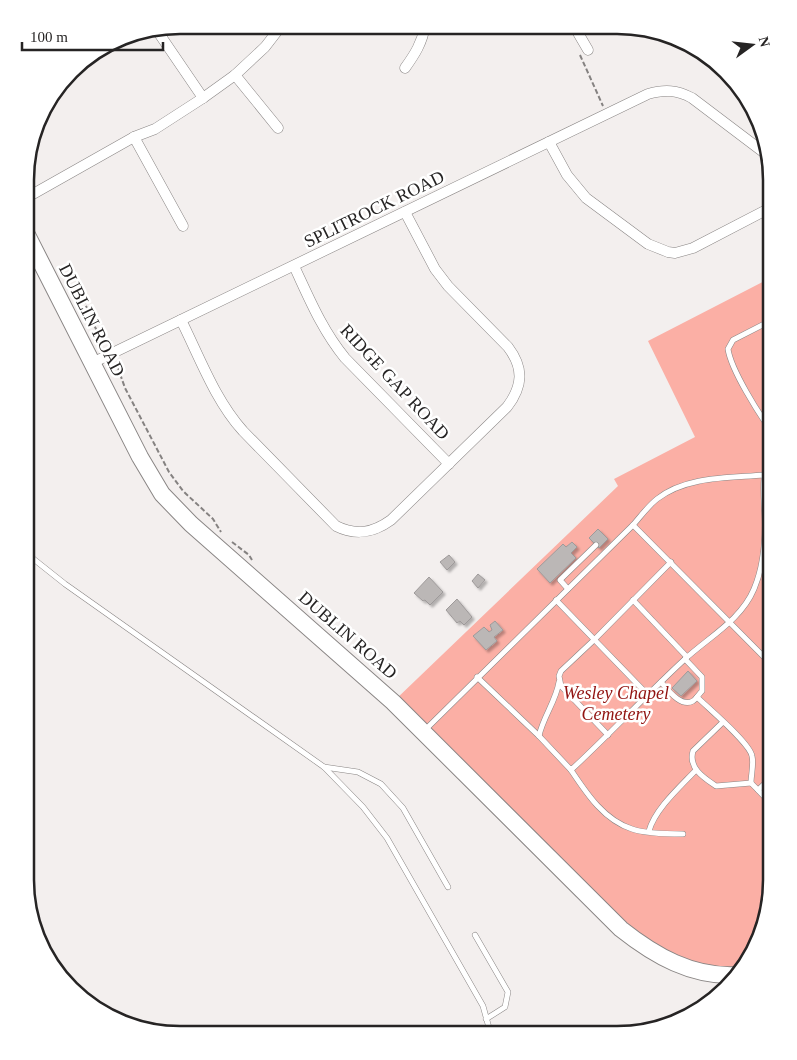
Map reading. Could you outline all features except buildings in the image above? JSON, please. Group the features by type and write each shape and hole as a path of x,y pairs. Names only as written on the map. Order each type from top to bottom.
{"main road":[{"name":"DUBLIN ROAD","path":"34,249 140,457 162,494 191,524 393,702 621,929 657,955 684,968 710,974 729,974"}],"street":[{"path":"34,193 134,137 155,129 203,98 235,75 275,34"},
{"path":"405,68 418,51 424,34"},
{"path":"579,34 588,50"},
{"path":"160,35 203,98"},
{"path":"235,75 278,128"},
{"name":"SPLITROCK ROAD","path":"92,364 648,94 660,90 673,90 692,98 759,149"},
{"path":"134,137 183,226"},
{"path":"549,142 567,175 586,198 648,244 668,252 681,252 693,248 763,211"},
{"path":"182,320 230,417 330,520 343,530 360,533 376,530 391,520 507,407 518,388 520,377 514,355 434,270 405,212"},
{"name":"RIDGE GAP ROAD","path":"294,266 321,324 332,342 345,358 449,464"}],"lane":[{"path":"763,325 733,340 728,349 733,365 763,418"},
{"path":"424,732 477,677 634,525 659,497 684,485 707,480 763,475"},
{"path":"634,525 763,656"},
{"path":"568,588 560,580 596,545"},
{"path":"590,551 598,559"},
{"path":"571,770 686,658 730,622 745,606 754,590 763,553"},
{"path":"34,559 73,590 324,766 363,807 386,838 482,1006 488,1026"},
{"path":"539,736 544,718 558,689 561,671 671,562"},
{"path":"556,600 648,695"},
{"path":"633,600 702,677 702,692 692,701 687,702 679,700 661,682"},
{"path":"477,677 539,736 571,770 600,809 614,821 634,830 683,834"},
{"path":"559,681 561,686 608,735"},
{"path":"697,696 748,746 752,754 751,783 763,795"},
{"path":"723,722 693,751 692,760 696,770 716,786 751,783"},
{"path":"324,766 358,772 381,784 403,808 448,887"},
{"path":"649,831 651,823 658,813 696,770"},
{"path":"758,790 763,785"},
{"path":"475,935 508,992 505,1007 486,1019"}],"path":[{"path":"588,50 580,54 603,106"},
{"path":"83,299 99,336 106,342 110,340 112,344"},
{"path":"118,358 120,362 118,368 125,388 169,472 183,490 213,519 222,535"},
{"path":"226,538 249,555 255,567"}],"green space":[{"name":"Wesley Chapel Cemetery","path":"763,282 763,890 756,927 739,961 730,974 662,958 393,702 618,486 614,479 695,437 648,341"}]}
